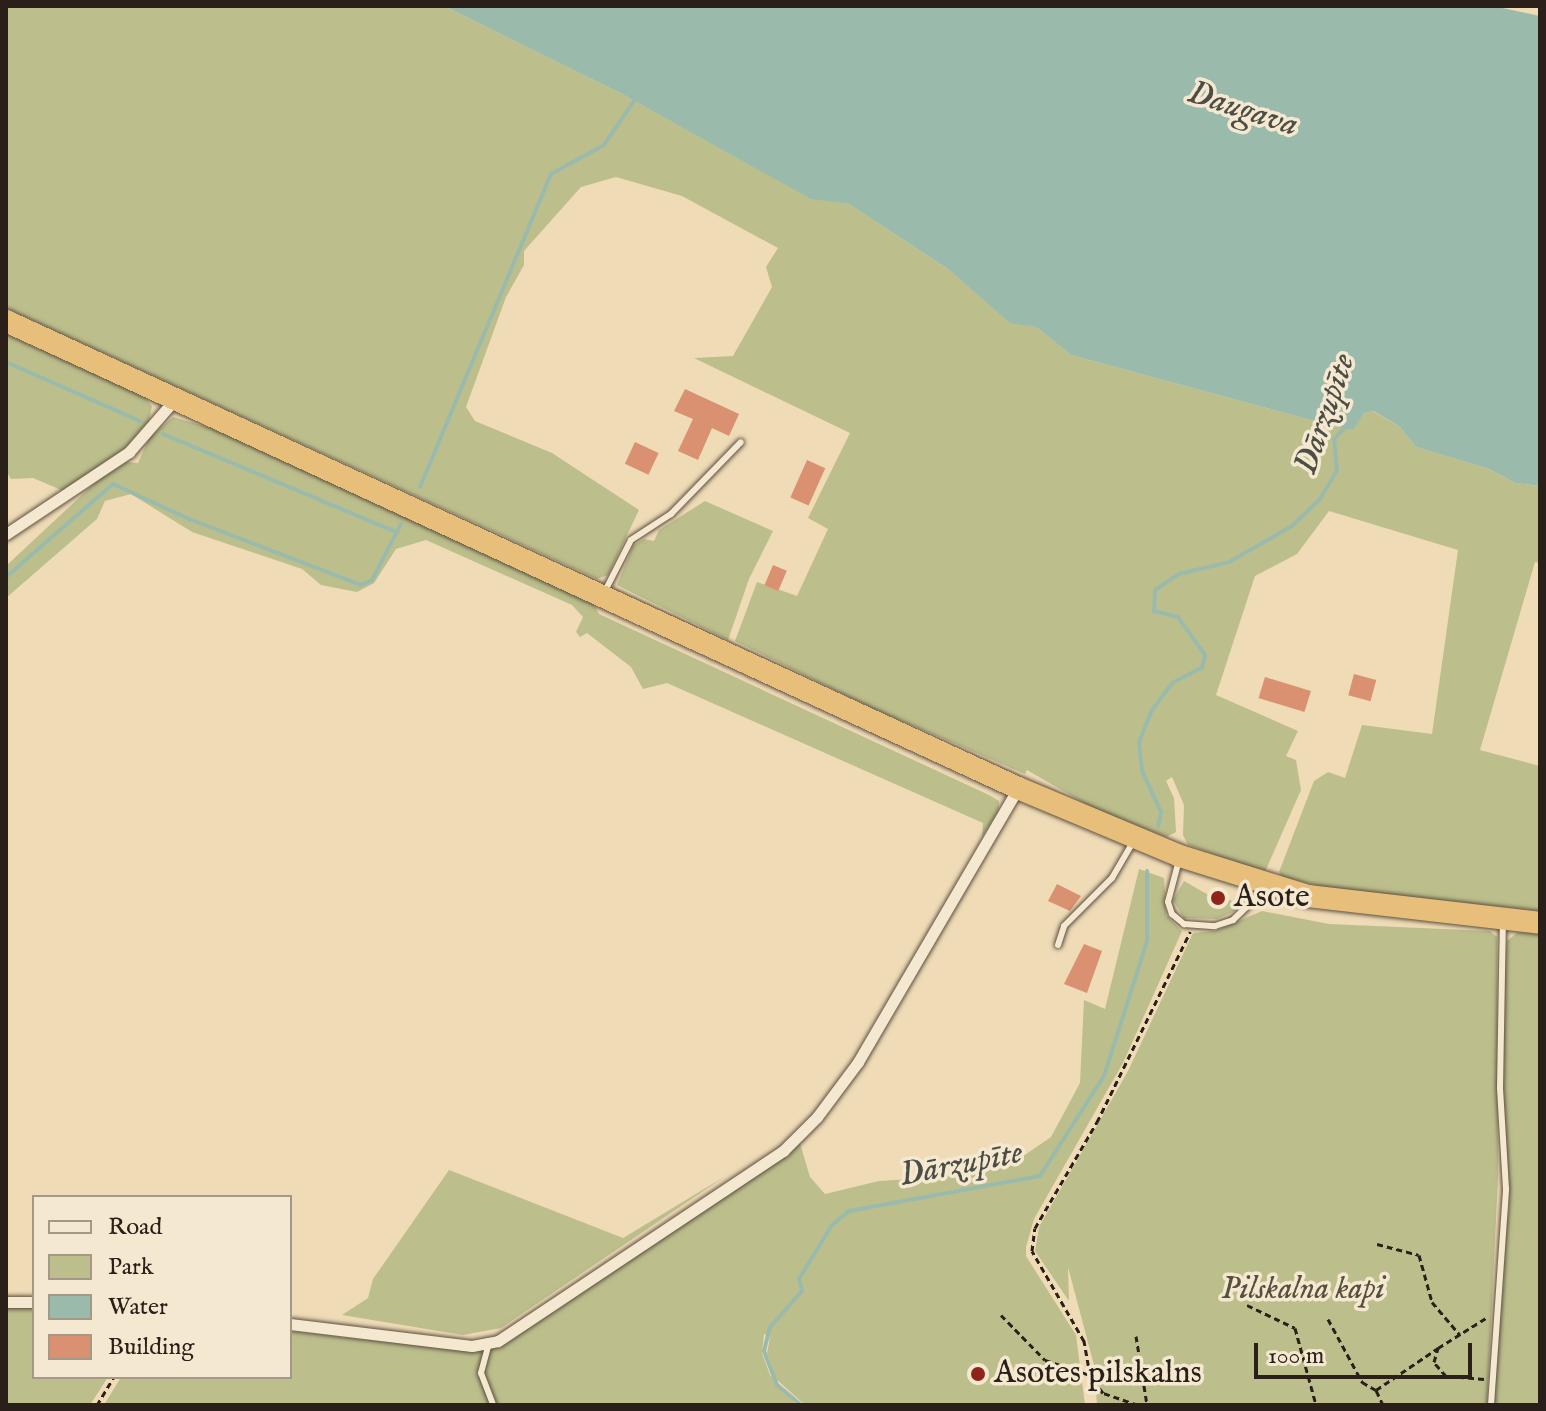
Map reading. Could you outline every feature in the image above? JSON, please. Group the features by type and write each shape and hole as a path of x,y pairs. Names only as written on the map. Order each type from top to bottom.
{"highway":[{"path":"6,321 1018,788 1180,856 1267,887 1358,905 1540,923"}],"street":[{"path":"6,534 129,452 175,399"},
{"path":"292,1324 472,1346 489,1343 527,1324 783,1151 817,1117 940,928 1018,788"},
{"path":"6,1302 32,1302"}],"lane":[{"path":"602,596 631,540 671,514 741,442"},
{"path":"1058,945 1064,926 1112,878 1135,838"},
{"path":"1180,856 1169,908 1176,920 1193,926 1233,920 1267,887"},
{"path":"1491,1405 1496,1379 1496,1308 1506,1189 1500,1088 1503,920"},
{"path":"489,1343 481,1373 493,1405"}],"path":[{"path":"1138,1405 1103,1393 1090,1375 1084,1341 1032,1251 1035,1228 1126,1066 1193,926"},
{"path":"1377,1244 1419,1255 1432,1302 1460,1335"},
{"path":"1247,1305 1295,1328 1316,1405"},
{"path":"1376,1390 1496,1308"},
{"path":"1001,1315 1045,1360 1090,1375"},
{"path":"1328,1319 1362,1382 1376,1390 1383,1405"},
{"path":"1136,1336 1147,1405"},
{"path":"1438,1348 1434,1362 1446,1376 1496,1379"},
{"path":"1130,1358 1139,1356"},
{"path":"97,1405 113,1379"}],"green space":[{"path":"6,6 444,6 622,94 811,198 849,204 948,269 1010,322 1036,327 1071,355 1344,429 1353,429 1364,413 1372,411 1399,426 1416,447 1489,469 1515,483 1540,486 1540,563 1535,562 1480,750 1540,766 1540,911 1328,888 1282,877 1279,872 1314,781 1328,772 1345,778 1362,725 1432,734 1458,550 1329,511 1297,554 1255,576 1216,695 1298,731 1286,756 1296,760 1301,790 1265,872 1188,845 1183,835 1184,805 1172,777 1166,781 1174,798 1176,832 1166,837 1091,807 1027,770 1025,774 870,707 735,641 757,582 797,596 828,529 808,518 850,433 694,358 733,356 772,287 766,267 778,248 682,196 616,177 581,187 524,251 524,265 506,297 466,407 475,421 552,453 639,510 608,575 597,579 6,308"},
{"path":"6,334 143,395 152,406 149,421 125,448 66,492 33,478 11,479 6,471"},
{"path":"173,417 215,429 592,601 599,614 989,795 999,801 999,810 982,837 983,823 667,683 643,689 631,667 587,633 580,637 576,632 583,617 572,605 426,540 396,549 374,583 357,592 321,585 302,569 192,532 131,494 105,501 97,519 6,598 6,566 99,479 126,462 138,463 149,438"},
{"path":"705,501 773,531 749,579 728,640 617,585 633,546 644,539 654,541 659,530"},
{"path":"1139,869 1164,878 1166,915 1182,931 1123,1063 1034,1219 1026,1247 1026,1256 1076,1335 1085,1405 805,1405 776,1379 767,1353 770,1337 764,1334 762,1353 770,1375 797,1405 104,1405 120,1379 292,1379 292,1331 474,1352 493,1349 799,1140 810,1177 825,1194 879,1181 943,1177 1022,1157 1051,1137 1080,1083 1084,1000 1105,1009"},
{"path":"1184,881 1226,905 1229,900 1239,904 1239,909 1217,919 1184,918 1173,900"},
{"name":"Pilskalna kapi","path":"1262,911 1329,924 1490,931 1497,937 1498,1178 1487,1405 1097,1405 1094,1365 1068,1267 1069,1301 1035,1251 1039,1227 1128,1071 1193,933 1215,931"},
{"path":"1518,932 1540,934 1540,1405 1494,1405 1501,1253 1509,1208 1503,1105 1505,964 1507,941"},
{"path":"449,1170 623,1238 724,1177 501,1328 463,1335 342,1315 368,1298 373,1279"},
{"path":"6,1307 32,1307 32,1379 107,1379 90,1405 6,1405"}],"water":[{"name":"Daugava","path":"444,6 1493,6 1540,16 1540,486 1515,483 1489,469 1416,447 1399,426 1373,411 1364,413 1354,429 1344,429 1071,355 1036,327 1010,323 948,269 849,204 811,199 622,94"}],"building":[{"path":"685,389 739,414 729,436 712,428 698,460 678,451 693,419 674,411"},
{"path":"635,442 659,453 648,475 625,464"},
{"path":"807,460 825,468 809,506 790,497"},
{"path":"773,565 787,571 778,591 764,585"},
{"path":"1354,674 1376,680 1371,701 1348,695"},
{"path":"1265,677 1311,691 1304,712 1259,698"},
{"path":"1057,884 1081,896 1070,911 1048,901"},
{"path":"1084,944 1102,951 1087,993 1064,984"}],"waterway":[{"path":"420,487 551,174 604,145 634,101"},
{"path":"6,362 140,421"},
{"name":"Dārzupīte","path":"1158,826 1161,812 1142,771 1139,742 1152,710 1172,683 1202,668 1205,655 1178,617 1154,611 1155,590 1179,574 1229,562 1292,526 1320,499 1337,471 1334,439 1345,427"},
{"path":"163,434 396,532"},
{"path":"6,577 113,484 189,519 361,585 372,580 401,524"},
{"name":"Dārzupīte","path":"801,1405 777,1385 764,1351 770,1327 802,1291 799,1279 832,1225 849,1211 1040,1176 1104,1076 1147,941 1147,871"}],"place":[{"name":"Asote","path":"1218,898"},
{"name":"Asotes pilskalns","path":"978,1374"}]}
